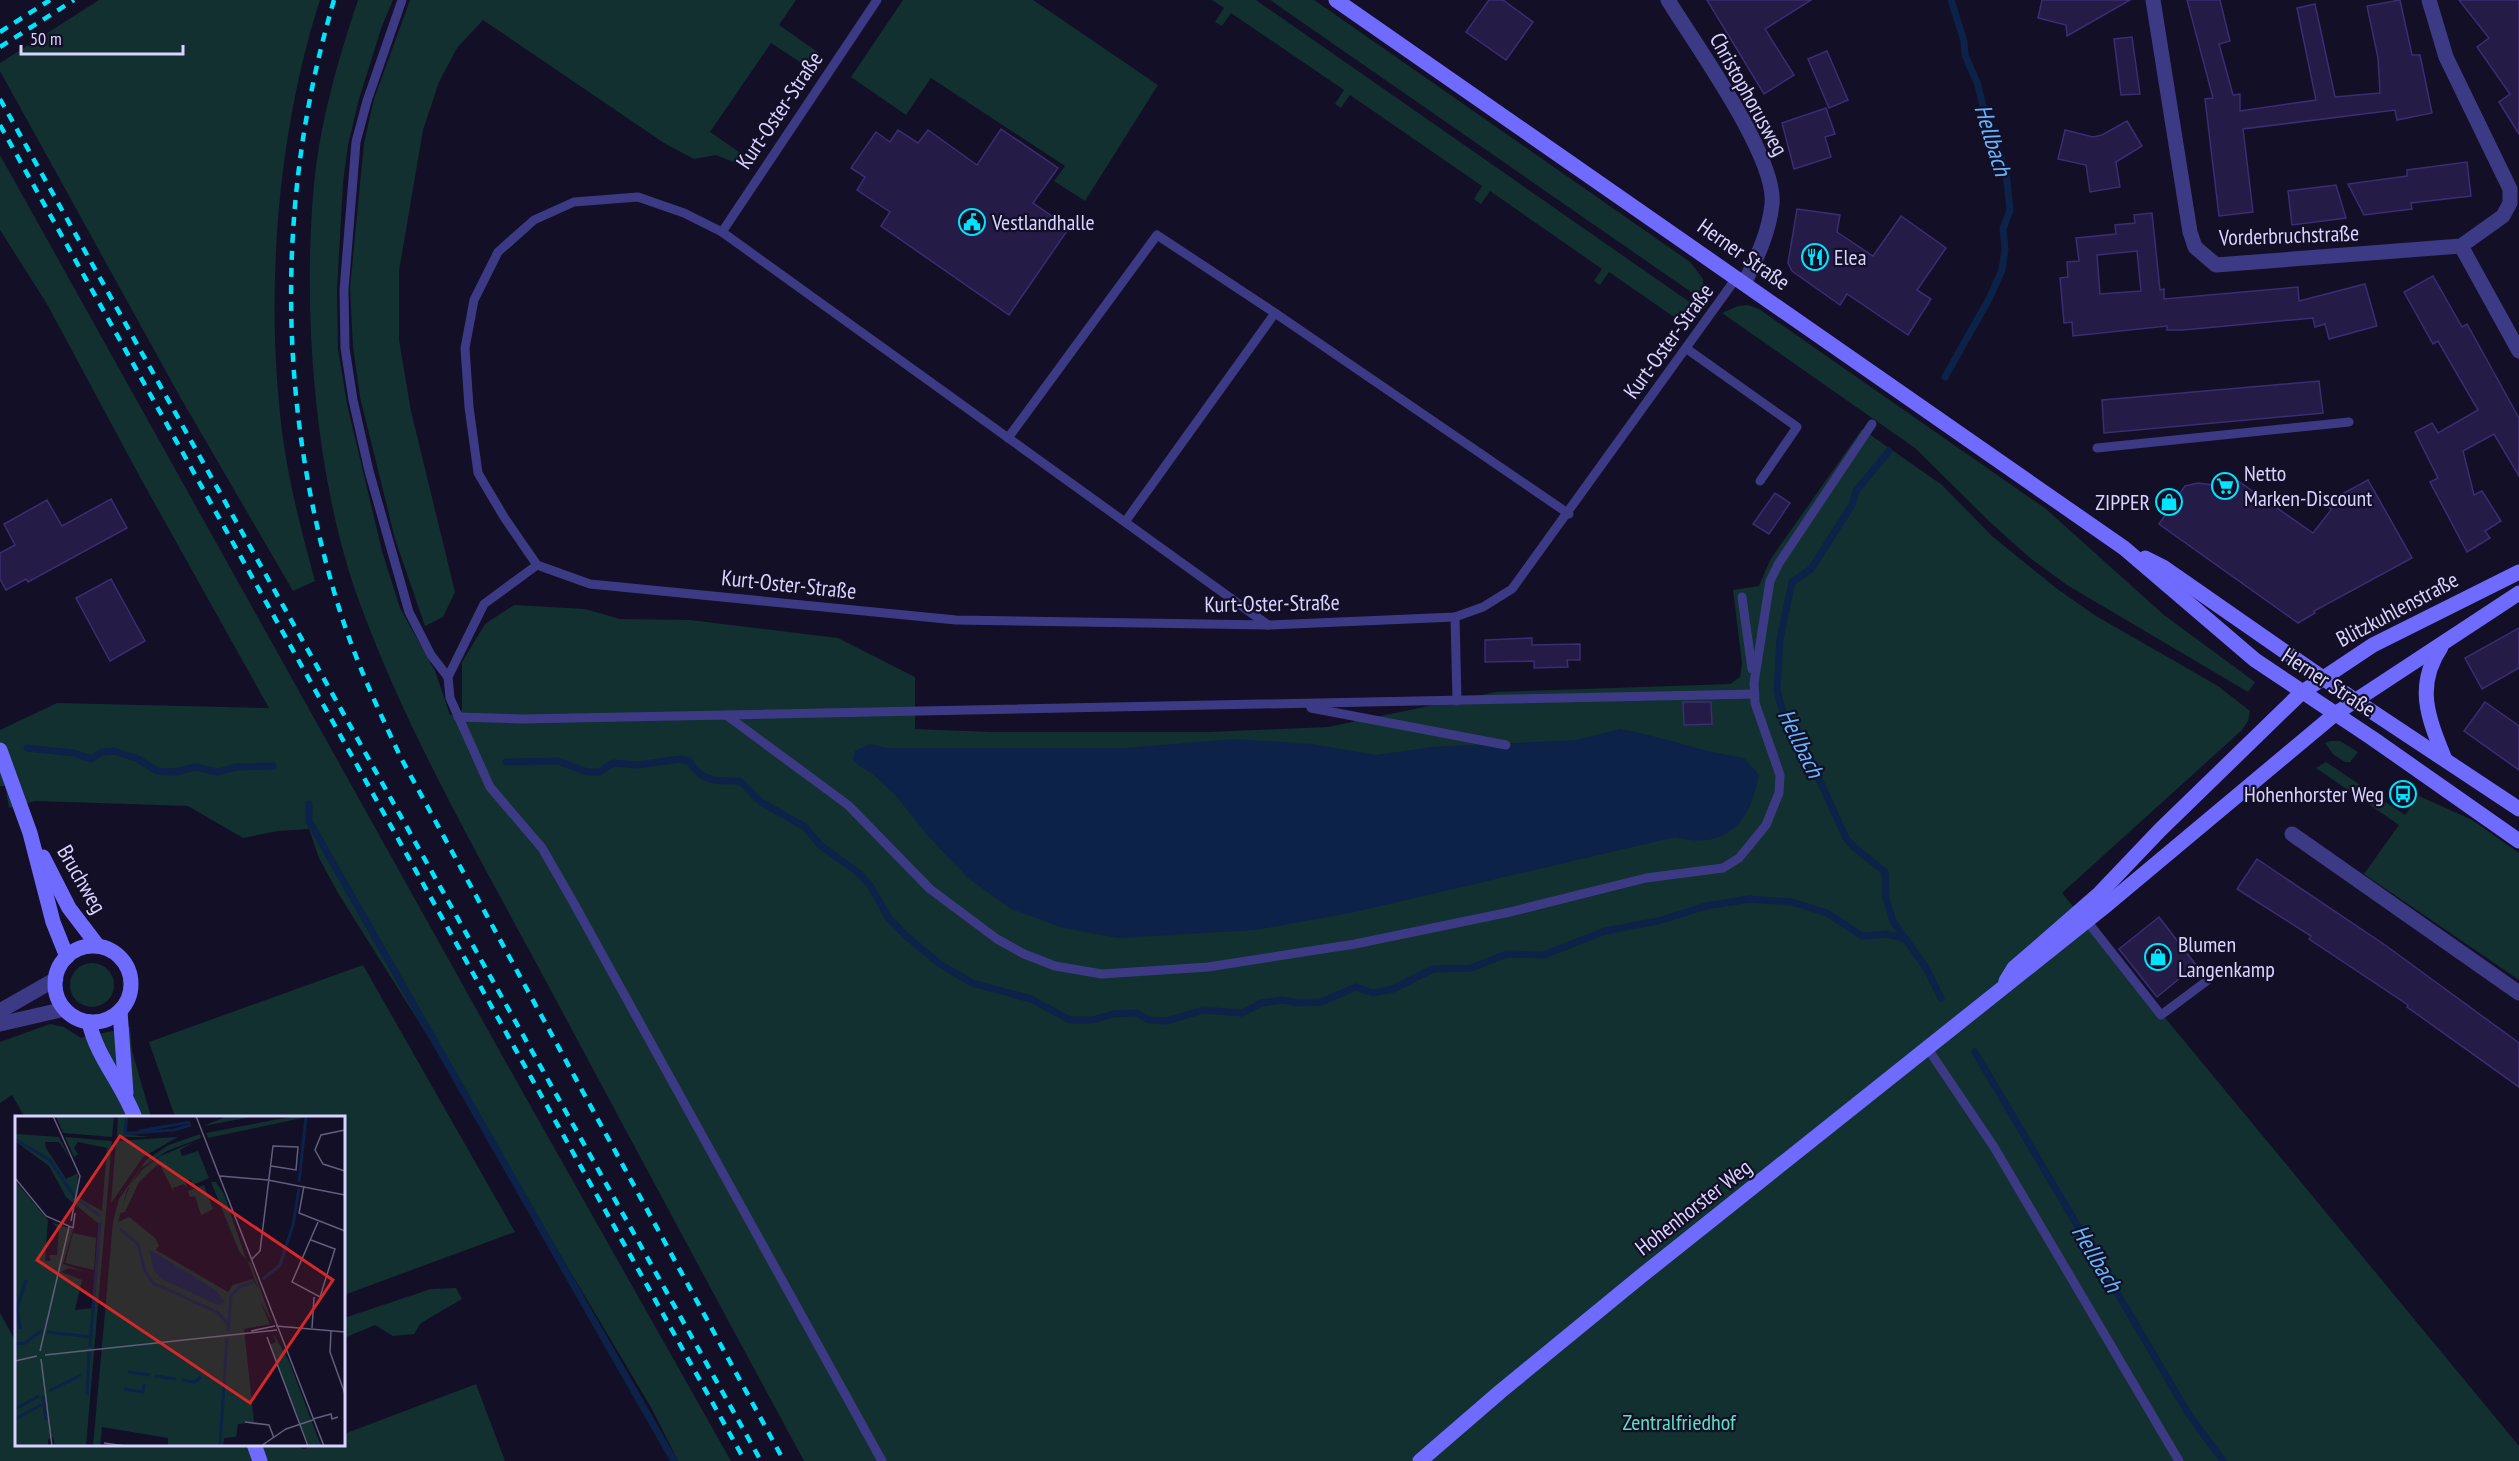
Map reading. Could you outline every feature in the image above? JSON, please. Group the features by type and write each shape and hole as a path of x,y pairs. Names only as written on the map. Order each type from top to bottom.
{"main road":[{"name":"Herner Straße","path":"1336,0 2124,548 2254,660 2519,841"},
{"name":"Herner Straße","path":"2124,548 2163,567 2519,809"},
{"name":"Blitzkuhlenstraße","path":"2301,693 2373,645 2519,572"},
{"path":"2356,700 2519,593"},
{"path":"2444,757 2427,712 2426,680 2432,661 2445,642"},
{"name":"Hohenhorster Weg","path":"1998,994 2014,968 2099,894 2160,830 2301,693"},
{"name":"Hohenhorster Weg","path":"1420,1461 1500,1391 1640,1277 1998,994 2335,714 2356,700"},
{"name":"Bruchweg","path":"0,750 30,833 52,922 67,957 76,951 98,946"},
{"name":"Bruchweg","path":"30,833 69,908 98,946 119,956 129,972 131,989 120,1011 126,1093 134,1116"},
{"path":"67,957 56,979 56,990 65,1009 76,1018 89,1022 111,1018 120,1011"},
{"name":"Bruchweg","path":"89,1022 103,1062 126,1093"},
{"path":"255,1446 260,1461"}],"street":[{"name":"Christophorusweg","path":"1668,0 1751,135 1768,169 1773,202 1764,243 1741,280"},
{"name":"Vorderbruchstraße","path":"2153,0 2190,232 2195,247 2205,257 2216,265 2461,246"},
{"path":"2429,0 2446,57 2510,189 2510,203 2503,216 2461,246 2519,351"},
{"path":"2292,834 2519,993"},
{"path":"3,1014 56,979"},
{"path":"3,1014 65,1009"}],"lane":[{"path":"402,0 367,101 356,142 344,290 345,348 353,400 369,471 409,612 431,655 448,677"},
{"name":"Kurt-Oster-Straße","path":"722,232 877,0"},
{"path":"882,1461 542,848 490,787 450,698 448,677 484,604 537,565 504,517 478,473 469,407 465,348 474,300 498,252 534,220 574,202 638,197 684,213 722,232 1268,625"},
{"path":"1008,438 1157,235 1569,514"},
{"name":"Kurt-Oster-Straße","path":"537,565 590,584 956,620 1268,625 1455,617 1483,607 1512,589 1569,514 1687,349 1741,280"},
{"path":"1125,522 1275,313"},
{"path":"1687,349 1797,427 1760,481"},
{"path":"2097,448 2349,422"},
{"path":"1754,683 1770,581 1779,562 1872,424"},
{"path":"726,715 848,805 930,889 972,921 1024,954 1055,966 1102,974 1208,967 1355,944 1509,912 1646,878 1723,868 1739,858 1766,825 1779,793 1780,775 1755,703 1742,597"},
{"path":"1455,617 1457,701"},
{"path":"458,717 523,719 1755,694"},
{"path":"1291,705 1506,745"},
{"path":"2087,921 2161,1015 2208,980"},
{"path":"1928,1049 1994,1147 2180,1461"}],"green space":[{"path":"99,0 320,0 292,110 283,168 275,287 275,346 286,458 315,581 293,591 179,395 0,71 0,63"},
{"name":"Zentralfriedhof","path":"358,0 393,0 382,26 359,99 348,145 343,183 337,290 338,349 347,404 382,551 400,608 435,671 450,715 462,710 462,662 485,624 514,605 585,609 620,619 690,620 838,638 915,677 915,729 992,732 1208,732 1328,727 1496,692 1730,684 1740,677 1742,663 1733,590 1759,586 1770,560 1862,429 1942,485 1992,536 2056,588 2096,616 2218,686 2250,711 2248,721 2242,730 2062,893 2519,1446 2519,1461 804,1461 447,796 378,651 344,554 322,450 316,396 311,341 311,235 314,185 325,115"},
{"path":"410,0 796,0 779,25 819,53 809,68 771,43 710,132 748,158 743,166 716,155 694,159 664,143 483,20 457,48 439,82 423,130 399,271 399,340 411,411 455,592 443,617 425,626 395,539 360,397 353,347 350,288 364,143 374,99"},
{"path":"903,0 1033,0 1158,85 1085,201 1054,181 1065,166 931,78 906,115 851,77"},
{"path":"1212,0 1256,0 1701,310 1687,326 1609,272 1600,285 1594,281 1602,269 1490,191 1481,204 1474,199 1482,186 1350,95 1341,108 1335,104 1344,90 1231,13 1222,26 1215,22 1224,8"},
{"path":"1270,0 1314,0 1330,11 1690,262 1703,279 1704,301"},
{"path":"0,155 731,1461 678,1461 652,1409 476,1113 338,893 319,858 309,829 278,831 243,838 188,806 35,801 9,808 5,786 0,786 0,730 57,703 269,708 141,479 47,304 0,230"},
{"path":"1748,305 1759,309 2046,509 2164,615 2255,682 2248,692 2067,585 2030,558 1915,448 1722,313 1738,306"},
{"path":"2340,741 2358,752 2350,762 2345,762 2333,754 2325,743"},
{"path":"2326,762 2405,815 2419,796 2472,820 2519,853 2519,980 2364,874 2399,825 2316,768"},
{"path":"92,963 108,969 114,985 108,1001 92,1007 76,1001 70,985 76,969"},
{"path":"363,965 515,1232 345,1295 345,1116 175,1116 149,1042"},
{"path":"50,1024 64,1027 81,1038 130,1027 132,1051 151,1116 24,1116 12,1095 0,1103 0,1042"},
{"path":"456,1288 462,1299 421,1323 414,1334 393,1336 375,1325 345,1338 345,1318 431,1289"},
{"path":"0,1313 15,1340 15,1446 297,1446 304,1449 313,1446 345,1446 345,1434 476,1384 505,1461 0,1461"}],"water":[{"path":"1620,729 1744,758 1759,775 1755,792 1742,819 1722,836 1709,840 1675,837 1355,912 1256,930 1119,938 1063,928 1011,909 968,878 928,836 896,796 853,759 855,751 870,744 888,748 1125,748 1235,739 1312,744 1376,755 1432,747 1576,740"}],"building":[{"path":"1489,0 1503,0 1533,22 1506,60 1466,32"},
{"path":"1707,0 1811,0 1765,29 1794,75 1764,94"},
{"path":"2042,0 2130,0 2067,36 2066,25 2038,18"},
{"path":"2187,0 2220,0 2230,41 2219,44 2233,95 2240,94 2240,111 2316,100 2297,8 2315,4 2335,97 2380,93 2378,58 2367,6 2400,0 2412,55 2420,55 2432,113 2397,120 2395,110 2243,129 2253,212 2219,216 2205,99 2213,98"},
{"path":"2459,0 2519,0 2519,134 2499,102 2510,94 2477,47 2489,38"},
{"path":"2132,37 2140,94 2121,95 2114,39"},
{"path":"1827,51 1848,100 1829,108 1808,59"},
{"path":"1826,108 1835,134 1825,137 1831,157 1794,169 1782,123"},
{"path":"2127,121 2142,146 2116,162 2120,187 2090,192 2086,165 2058,159 2065,130 2093,137 2102,135"},
{"name":"Vestlandhalle","path":"1001,129 1058,168 1033,203 1069,228 1009,315 881,226 890,212 857,190 865,177 851,168 876,132 890,142 898,130 918,143 928,130 977,165"},
{"path":"2467,162 2471,196 2411,203 2412,209 2364,215 2348,184 2407,176 2407,170"},
{"path":"2336,185 2346,218 2292,225 2288,191"},
{"path":"1797,209 1840,215 1837,232 1873,256 1901,216 1946,248 1917,290 1931,299 1908,335 1847,294 1840,305 1792,271 1788,263"},
{"path":"2152,213 2160,290 2164,289 2164,299 2298,287 2299,301 2365,284 2377,326 2329,339 2325,324 2315,327 2313,318 2183,330 2167,330 2167,326 2073,336 2072,322 2064,323 2060,278 2068,277 2067,262 2079,261 2076,238 2116,234 2115,225 2135,223 2134,215","holes":["2137,251 2141,291 2100,294 2097,255"]},
{"path":"2433,276 2462,327 2467,324 2519,418 2519,476 2494,434 2463,451 2474,495 2482,491 2501,521 2485,531 2490,538 2467,552 2430,482 2438,478 2415,432 2432,423 2438,433 2478,410 2438,341 2433,344 2404,292"},
{"path":"2319,381 2323,413 2104,433 2102,400"},
{"path":"2231,476 2313,533 2331,510 2327,502 2368,480 2412,558 2314,611 2315,613 2298,623 2159,524 2185,486 2198,483 2213,485 2220,490"},
{"path":"1775,493 1790,503 1769,534 1753,524"},
{"path":"111,499 127,528 28,582 26,579 6,590 0,579 0,553 15,545 4,524 47,500 62,526"},
{"path":"111,579 145,641 110,661 76,598"},
{"path":"2519,628 2519,668 2482,689 2465,658"},
{"path":"1532,638 1532,645 1580,644 1580,660 1567,660 1568,667 1534,668 1534,661 1485,662 1485,640"},
{"path":"1683,702 1711,702 1712,724 1684,725"},
{"path":"2485,702 2519,726 2519,770 2464,731"},
{"path":"2257,859 2385,945 2519,1043 2519,1087 2407,1007 2408,1005 2309,939 2311,936 2237,889"},
{"name":"Blumen Langenkamp","path":"2159,917 2196,965 2157,997 2119,949"}],"waterway":[{"name":"Hellbach","path":"1945,377 1989,299 2002,270 2005,249 2003,229 2010,210 2006,171 1995,143 1994,132 1986,120 1978,85 1965,55 1964,41 1951,0"},
{"name":"Hellbach","path":"1889,451 1856,491 1852,505 1811,569 1792,582 1780,639 1777,691 1783,712 1796,729 1846,838 1859,852 1885,872 1886,899 1893,921 1926,968 1941,998"},
{"path":"27,748 74,753 91,759 102,752 114,751 138,759 157,771 175,772 195,767 218,772 236,767 273,766"},
{"path":"506,762 558,761 587,772 599,772 613,763 638,765 680,759 689,761 699,773 710,779 740,781 761,802 805,827 820,845 856,871 870,885 888,917 905,935 940,964 972,983 1031,999 1070,1020 1093,1020 1113,1014 1136,1013 1149,1020 1167,1021 1203,1010 1242,1013 1261,1003 1282,1000 1300,1003 1321,1002 1356,987 1373,993 1393,989 1433,969 1471,968 1507,954 1544,955 1605,931 1658,921 1706,906 1749,899 1792,902 1827,913 1862,936 1888,934 1907,940"},
{"path":"309,804 309,821 674,1461"},
{"name":"Hellbach","path":"1975,1052 2188,1413 2223,1461"}],"railway":[{"path":"0,32 50,0"},
{"path":"0,47 74,0"},
{"path":"334,0 315,75 301,151 293,228 291,304 295,380 304,457 319,533 339,608 375,703 401,758 784,1461"},
{"path":"0,99 761,1461"},
{"path":"0,125 745,1461"}],"place":[{"name":"Vestlandhalle","path":"972,222"},
{"name":"Elea","path":"1815,257"},
{"name":"Netto Marken-Discount","path":"2225,486"},
{"name":"ZIPPER","path":"2169,502"},
{"name":"Hohenhorster Weg","path":"2403,794"},
{"name":"Blumen Langenkamp","path":"2158,957"}]}
